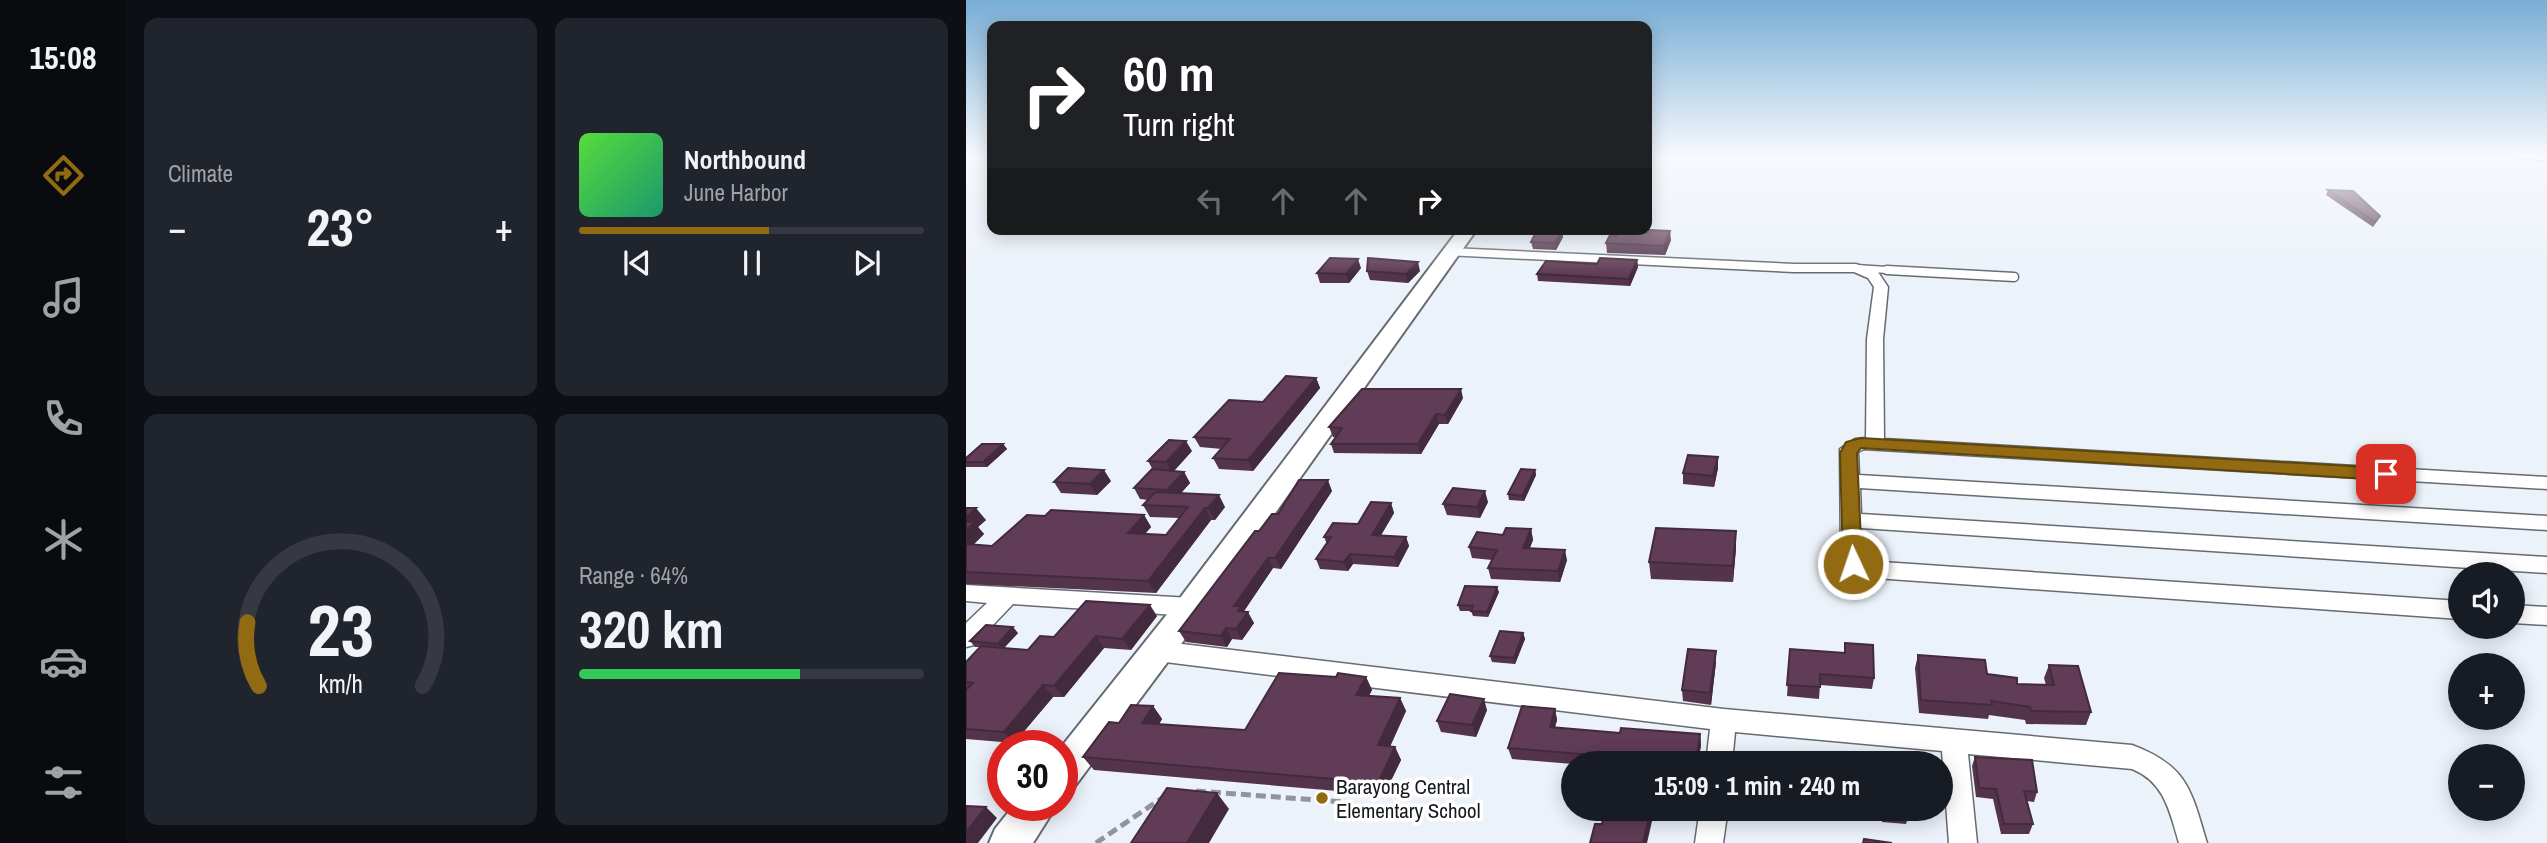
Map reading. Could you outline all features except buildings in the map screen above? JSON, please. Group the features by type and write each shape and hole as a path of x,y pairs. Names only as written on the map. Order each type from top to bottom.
{"street":[{"path":"1078,753 1191,607 1464,235"},
{"path":"1451,252 1794,268 1856,268 1873,275 1881,287 1875,339 1875,444"},
{"path":"2448,609 1867,571 1853,564 1849,449 1861,443 2547,483"},
{"path":"1849,481 2547,523"},
{"path":"1850,520 2547,565"},
{"path":"966,593 1191,607"},
{"path":"966,638 1008,596"},
{"path":"2525,615 2547,616"},
{"path":"1157,652 1724,720 2132,757 2161,769 2170,780 2193,843"},
{"path":"1720,751 1724,720"},
{"path":"1954,742 1963,843"},
{"path":"1015,841 1028,821"},
{"path":"1709,843 1712,821"}],"lane":[{"path":"1856,268 2014,277"}],"path":[{"path":"1188,791 1344,802"},
{"path":"1096,843 1160,798 1174,793"}],"place":[{"name":"Barayong Central Elementary School","path":"1322,798"}],"route":[{"path":"1853,564 1849,449 1861,443 2386,474"}]}
